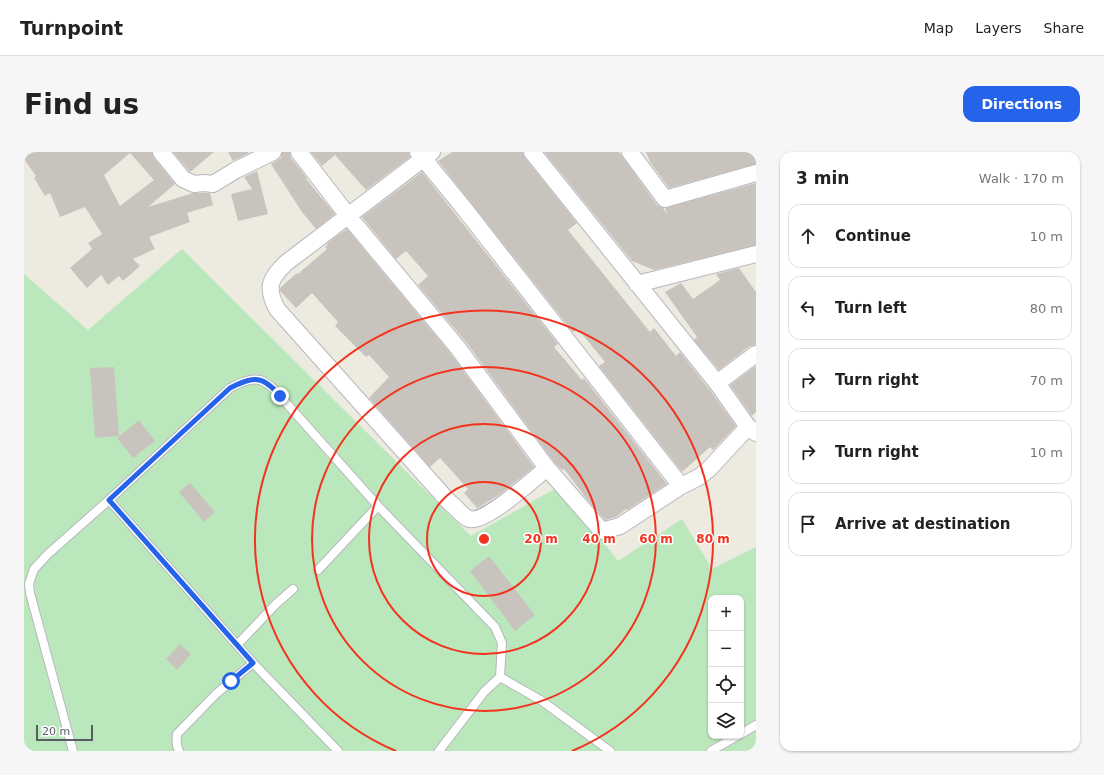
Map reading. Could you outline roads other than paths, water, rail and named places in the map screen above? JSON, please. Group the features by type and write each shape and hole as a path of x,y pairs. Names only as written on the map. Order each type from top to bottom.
{"street":[{"path":"161,152 183,179 194,184 213,184 236,170 273,152"},
{"path":"299,152 348,217 458,348 548,468 602,532 620,526 681,486 699,477 752,430 717,383 532,152"},
{"path":"630,152 665,199 756,173"},
{"path":"548,468 500,506 476,520 468,519 450,503 277,309 272,300 269,289 271,281 286,263 348,217 424,154 463,207 681,486"},
{"path":"637,284 756,254"},
{"path":"717,383 756,354"}],"lane":[{"path":"73,751 30,593 29,584 34,569 48,554 109,500 230,388 243,381 254,380 265,382 280,396 378,506 495,627 502,643 500,677 484,692 439,751"},
{"path":"109,500 253,663 338,751"},
{"path":"318,570 378,506"},
{"path":"237,645 276,604 293,589"},
{"path":"179,751 176,746 177,734 216,694 253,663"},
{"path":"500,677 542,701 610,751"},
{"path":"744,732 756,725"},
{"path":"711,751 732,739"}]}
